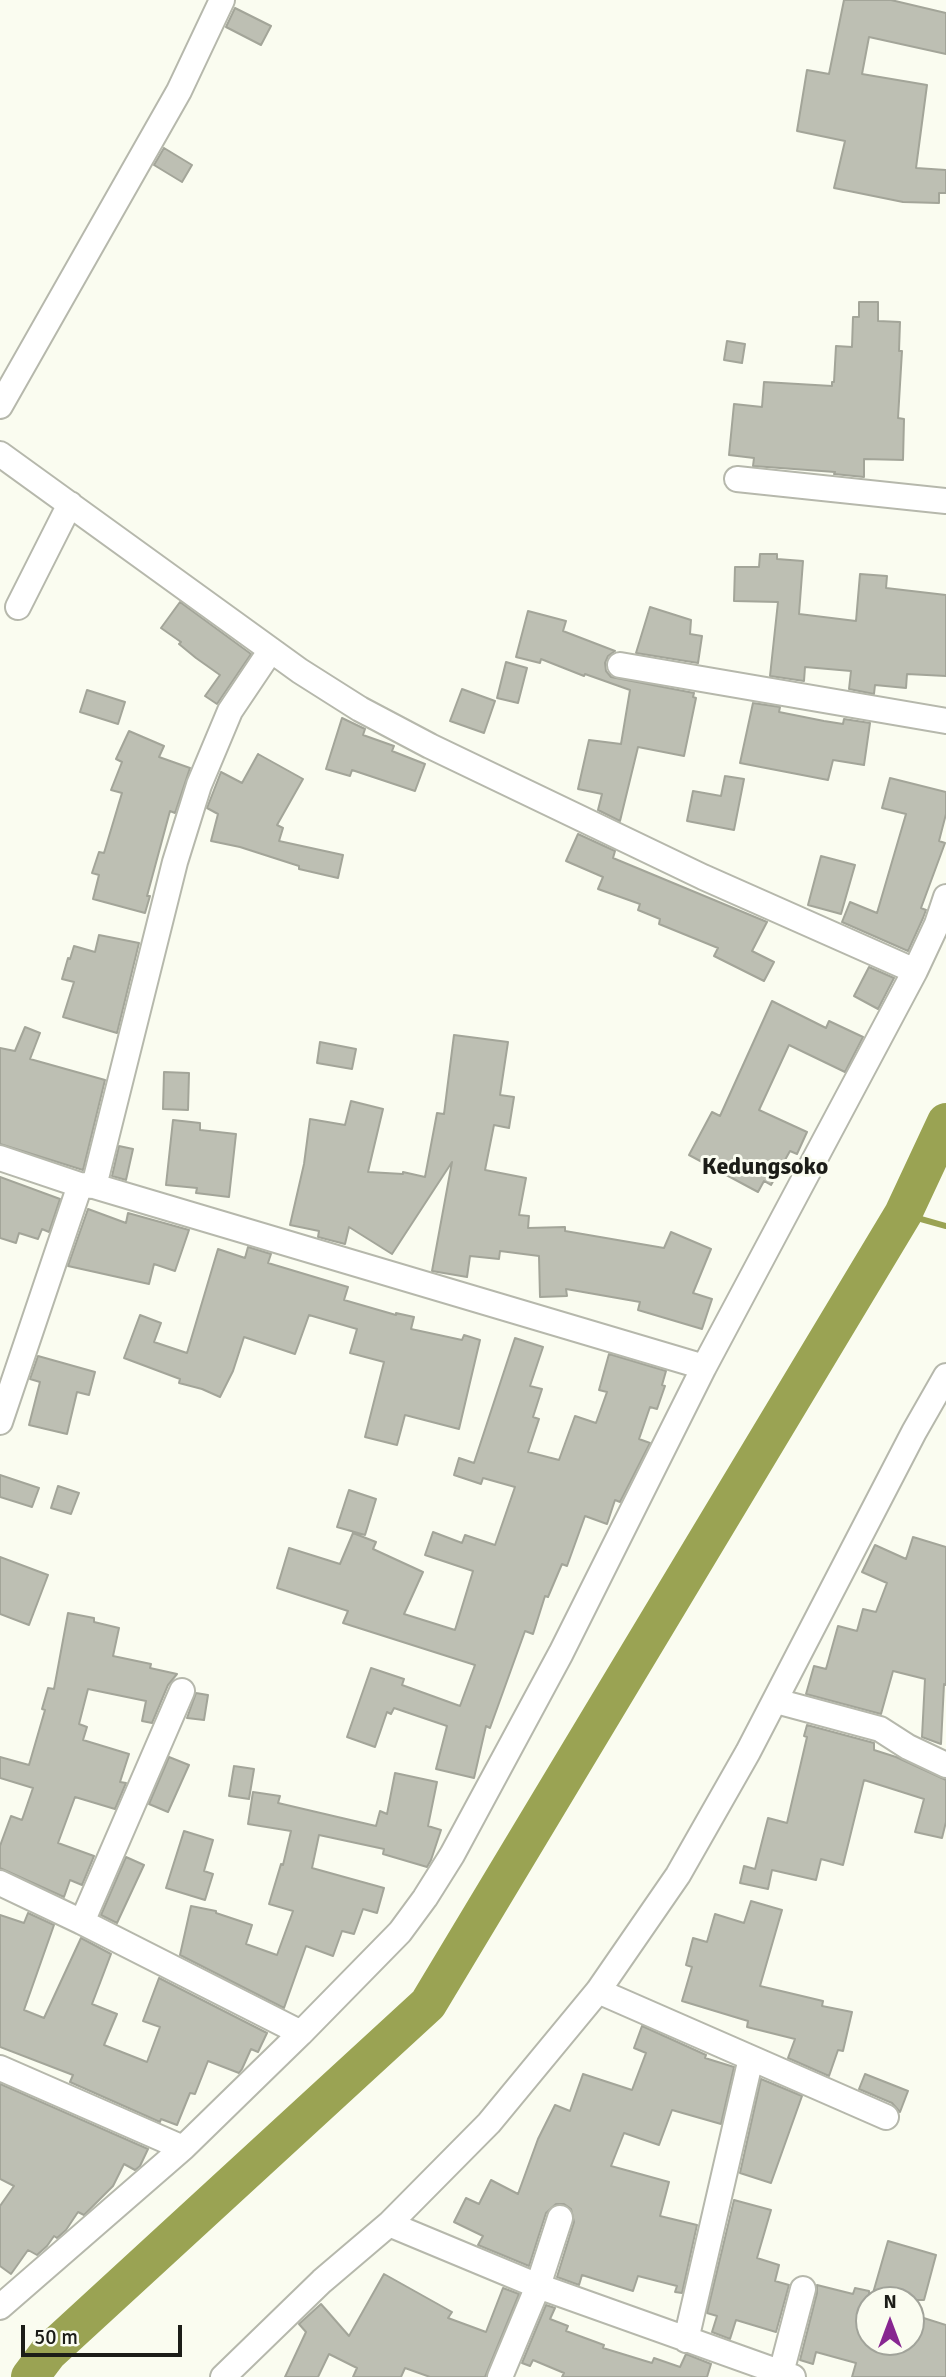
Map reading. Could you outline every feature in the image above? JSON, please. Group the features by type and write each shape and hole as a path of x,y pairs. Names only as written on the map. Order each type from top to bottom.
{"street":[{"path":"0,406 179,91 222,0"},
{"path":"0,454 271,650 360,709 430,746 703,877 915,971"},
{"path":"737,478 946,501"},
{"path":"18,607 70,504"},
{"path":"0,1422 87,1185 175,862 199,785 230,711 271,650"},
{"path":"620,665 946,721"},
{"path":"0,2307 183,2148 400,1932 425,1898 452,1855 561,1653 704,1367 915,971 937,924 946,897"},
{"path":"0,1158 704,1367"},
{"path":"223,2377 322,2281 389,2224 489,2123 598,1991 678,1875 776,1700 914,1432 946,1376"},
{"path":"82,1922 182,1691"},
{"path":"776,1700 880,1729 908,1747 946,1765"},
{"path":"0,1883 301,2033"},
{"path":"598,1991 886,2117"},
{"path":"686,2340 751,2058"},
{"path":"0,2068 183,2148"},
{"path":"500,2377 538,2286 560,2218"},
{"path":"389,2224 538,2286 787,2375 803,2289"}],"building":[{"path":"844,0 891,0 946,13 946,54 869,37 862,74 927,85 916,168 946,170 946,193 939,193 939,203 903,202 834,188 845,141 797,131 807,70 829,74"},
{"path":"235,8 271,26 261,45 226,27"},
{"path":"164,148 192,165 182,182 154,165"},
{"path":"859,302 878,302 878,321 900,322 899,351 902,351 898,418 904,419 903,460 864,459 864,477 834,474 835,472 753,466 754,458 729,455 734,404 762,407 764,382 832,386 836,346 852,347 853,317 859,317"},
{"path":"727,341 745,344 742,363 724,360"},
{"path":"760,554 777,554 777,559 803,561 799,614 856,621 860,574 887,576 886,588 946,595 946,676 907,674 906,688 875,685 874,694 849,689 851,671 805,667 804,681 770,676 778,602 734,601 735,567 759,567"},
{"path":"180,602 251,654 217,704 205,696 220,675 161,628"},
{"path":"650,607 691,620 690,634 702,636 698,663 636,653"},
{"path":"528,611 566,621 563,631 615,651 608,656 605,663 606,671 611,677 694,693 693,697 696,698 684,756 638,747 620,821 598,810 602,794 578,789 589,740 621,744 630,690 541,659 540,663 516,657"},
{"path":"506,662 527,668 518,703 497,698"},
{"path":"462,689 495,701 484,733 450,721"},
{"path":"87,690 125,702 118,724 80,712"},
{"path":"753,703 780,707 779,712 824,721 843,724 844,719 870,723 864,765 833,760 828,780 740,763"},
{"path":"342,718 365,729 363,735 394,746 392,751 425,764 415,791 352,770 350,776 326,769"},
{"path":"129,731 164,746 159,757 190,768 175,813 170,811 147,896 150,896 145,913 93,899 99,875 92,873 99,852 104,853 122,793 111,790 122,762 116,759"},
{"path":"258,754 303,779 277,825 283,828 279,841 343,855 338,878 299,869 299,866 240,847 211,841 218,814 207,808 221,772 242,783"},
{"path":"725,776 744,779 734,830 687,821 693,791 721,796"},
{"path":"890,778 946,792 946,814 939,841 945,843 921,908 926,910 908,951 842,922 850,902 877,913 906,814 882,808"},
{"path":"578,834 615,851 613,858 767,922 752,951 774,962 764,981 714,956 718,948 659,924 660,919 638,910 640,904 598,889 603,877 566,861"},
{"path":"821,856 855,865 841,914 808,905"},
{"path":"99,935 139,943 117,1033 63,1017 74,982 62,979 68,958 70,959 74,946 95,952"},
{"path":"869,967 894,978 878,1009 854,996"},
{"path":"772,1001 826,1028 829,1021 863,1037 845,1072 789,1045 759,1110 807,1132 797,1154 790,1151 771,1185 764,1181 758,1192 689,1155 712,1112 720,1116"},
{"path":"25,1027 40,1033 30,1059 105,1080 83,1170 0,1144 0,1048 15,1051"},
{"path":"454,1035 508,1042 500,1095 514,1097 509,1128 494,1125 485,1170 526,1178 519,1215 529,1216 528,1228 565,1227 565,1231 664,1248 671,1232 711,1249 693,1293 712,1299 702,1329 638,1310 640,1302 566,1289 567,1296 540,1297 539,1256 500,1251 499,1259 470,1256 467,1277 432,1271 452,1162 392,1254 349,1227 345,1244 318,1237 319,1231 290,1225 304,1164 310,1119 345,1125 351,1101 383,1109 368,1172 403,1172 425,1177 437,1113 444,1114"},
{"path":"320,1042 356,1049 352,1069 317,1063"},
{"path":"164,1072 189,1073 188,1110 163,1109"},
{"path":"173,1120 200,1123 200,1130 236,1134 229,1197 196,1193 197,1188 166,1185"},
{"path":"119,1146 133,1149 126,1180 112,1176"},
{"path":"0,1177 60,1199 49,1232 42,1229 38,1239 19,1233 16,1243 0,1238"},
{"path":"88,1209 126,1223 128,1213 189,1230 175,1271 154,1264 149,1284 68,1266"},
{"path":"248,1247 271,1254 268,1263 348,1287 344,1300 396,1315 414,1317 411,1329 462,1340 464,1335 480,1340 459,1429 405,1415 397,1445 365,1437 384,1362 350,1353 357,1329 309,1315 295,1354 244,1337 233,1371 220,1397 179,1383 180,1379 124,1358 140,1315 161,1323 154,1342 187,1353 218,1249 245,1258"},
{"path":"515,1338 543,1347 530,1386 542,1389 533,1417 539,1419 528,1452 559,1460 575,1416 596,1423 607,1392 599,1390 609,1354 666,1371 662,1385 665,1386 657,1409 650,1407 639,1439 650,1443 620,1502 615,1500 607,1524 585,1516 567,1566 562,1564 548,1597 545,1596 533,1634 525,1631 490,1728 486,1726 474,1778 436,1769 447,1726 394,1708 391,1714 387,1712 375,1747 347,1737 371,1668 404,1679 402,1685 460,1706 475,1665 343,1623 348,1611 277,1588 289,1548 340,1564 353,1533 376,1542 373,1549 423,1572 404,1614 455,1630 473,1571 425,1555 433,1532 462,1543 465,1535 495,1545 515,1487 483,1478 481,1484 454,1475 459,1458 474,1463"},
{"path":"38,1356 95,1372 89,1395 77,1392 67,1434 29,1425 40,1382 30,1379"},
{"path":"0,1475 39,1488 32,1507 0,1497"},
{"path":"58,1486 79,1493 71,1514 51,1508"},
{"path":"349,1490 376,1499 365,1535 337,1527"},
{"path":"913,1537 946,1547 946,1685 944,1684 941,1744 922,1737 925,1679 893,1671 881,1714 806,1694 814,1666 826,1669 838,1626 857,1631 863,1609 876,1612 887,1583 862,1572 875,1545 906,1559"},
{"path":"0,1557 48,1575 29,1625 0,1614"},
{"path":"68,1613 94,1618 94,1622 119,1628 113,1656 151,1664 150,1668 177,1674 168,1685 152,1723 142,1721 146,1701 88,1689 79,1724 87,1727 83,1740 129,1754 120,1782 126,1783 115,1809 75,1797 58,1843 94,1856 82,1885 70,1880 64,1897 0,1868 0,1846 11,1816 22,1820 33,1788 0,1778 0,1757 29,1765 45,1710 42,1709 48,1688 54,1689"},
{"path":"196,1693 208,1695 204,1720 187,1718"},
{"path":"807,1725 874,1743 874,1750 946,1780 946,1822 942,1838 915,1832 924,1799 864,1780 843,1865 821,1859 816,1880 772,1870 768,1889 740,1883 744,1866 755,1869 768,1818 787,1823 807,1737 804,1736"},
{"path":"169,1757 189,1765 168,1812 149,1804"},
{"path":"234,1766 254,1769 249,1799 229,1796"},
{"path":"395,1773 437,1782 428,1826 441,1830 431,1860 427,1867 383,1854 384,1849 319,1835 312,1868 384,1888 377,1913 363,1909 354,1934 342,1931 333,1956 306,1946 284,2008 180,1955 191,1906 216,1911 252,1925 246,1944 277,1955 293,1911 269,1904 281,1864 283,1865 291,1831 248,1824 253,1792 280,1796 278,1803 376,1826 380,1811 387,1814"},
{"path":"184,1831 213,1840 204,1871 213,1874 205,1900 166,1888"},
{"path":"126,1857 144,1865 117,1923 101,1915"},
{"path":"751,1901 782,1910 760,1986 823,2001 822,2006 852,2012 843,2051 838,2050 829,2076 788,2058 795,2039 747,2027 748,2021 682,2001 692,1967 686,1965 693,1938 707,1942 715,1914 744,1923"},
{"path":"28,1913 54,1925 24,2010 44,2018 81,1938 111,1954 92,2004 117,2014 104,2045 147,2062 160,2027 143,2021 159,1978 267,2033 258,2052 251,2049 239,2073 208,2061 195,2094 190,2093 177,2125 161,2119 160,2122 70,2082 73,2075 0,2047 0,1915 24,1923"},
{"path":"642,2026 706,2055 705,2058 734,2067 721,2124 672,2110 659,2145 624,2133 611,2166 669,2182 660,2216 697,2225 682,2293 675,2292 677,2286 638,2276 633,2291 582,2275 579,2285 557,2277 574,2222 571,2209 564,2204 556,2204 546,2213 529,2266 478,2245 483,2236 454,2222 466,2198 479,2204 491,2180 518,2194 538,2139 555,2105 570,2111 583,2074 632,2090 646,2053 634,2048"},
{"path":"865,2074 908,2091 900,2112 892,2103 859,2089"},
{"path":"761,2079 802,2096 771,2183 740,2173"},
{"path":"0,2084 148,2149 140,2166 135,2170 124,2164 113,2186 84,2215 78,2212 66,2230 57,2238 54,2236 37,2255 28,2250 11,2274 0,2266 0,2206 14,2186 0,2179"},
{"path":"734,2200 771,2210 757,2258 779,2265 775,2281 789,2285 776,2332 736,2320 730,2339 712,2332 717,2316 707,2313"},
{"path":"888,2241 936,2255 925,2296 925,2286 875,2286"},
{"path":"384,2274 452,2312 448,2318 486,2332 503,2288 519,2294 485,2377 430,2377 405,2368 401,2377 353,2377 357,2368 329,2354 318,2377 285,2377 306,2332 299,2324 321,2304 349,2336"},
{"path":"817,2285 853,2294 855,2288 855,2356 925,2356 925,2318 946,2325 946,2377 852,2377 856,2363 816,2352 813,2364 800,2360"},
{"path":"546,2305 555,2308 550,2319 568,2326 566,2331 604,2345 603,2348 652,2363 654,2358 680,2367 686,2354 711,2364 707,2377 562,2377 564,2373 533,2360 530,2366 522,2363"}],"waterway":[{"path":"30,2377 48,2353 428,2004 903,1214 946,1122"},
{"path":"903,1214 946,1226"}],"district":[{"name":"Kedungsoko","path":"765,1168"}]}
